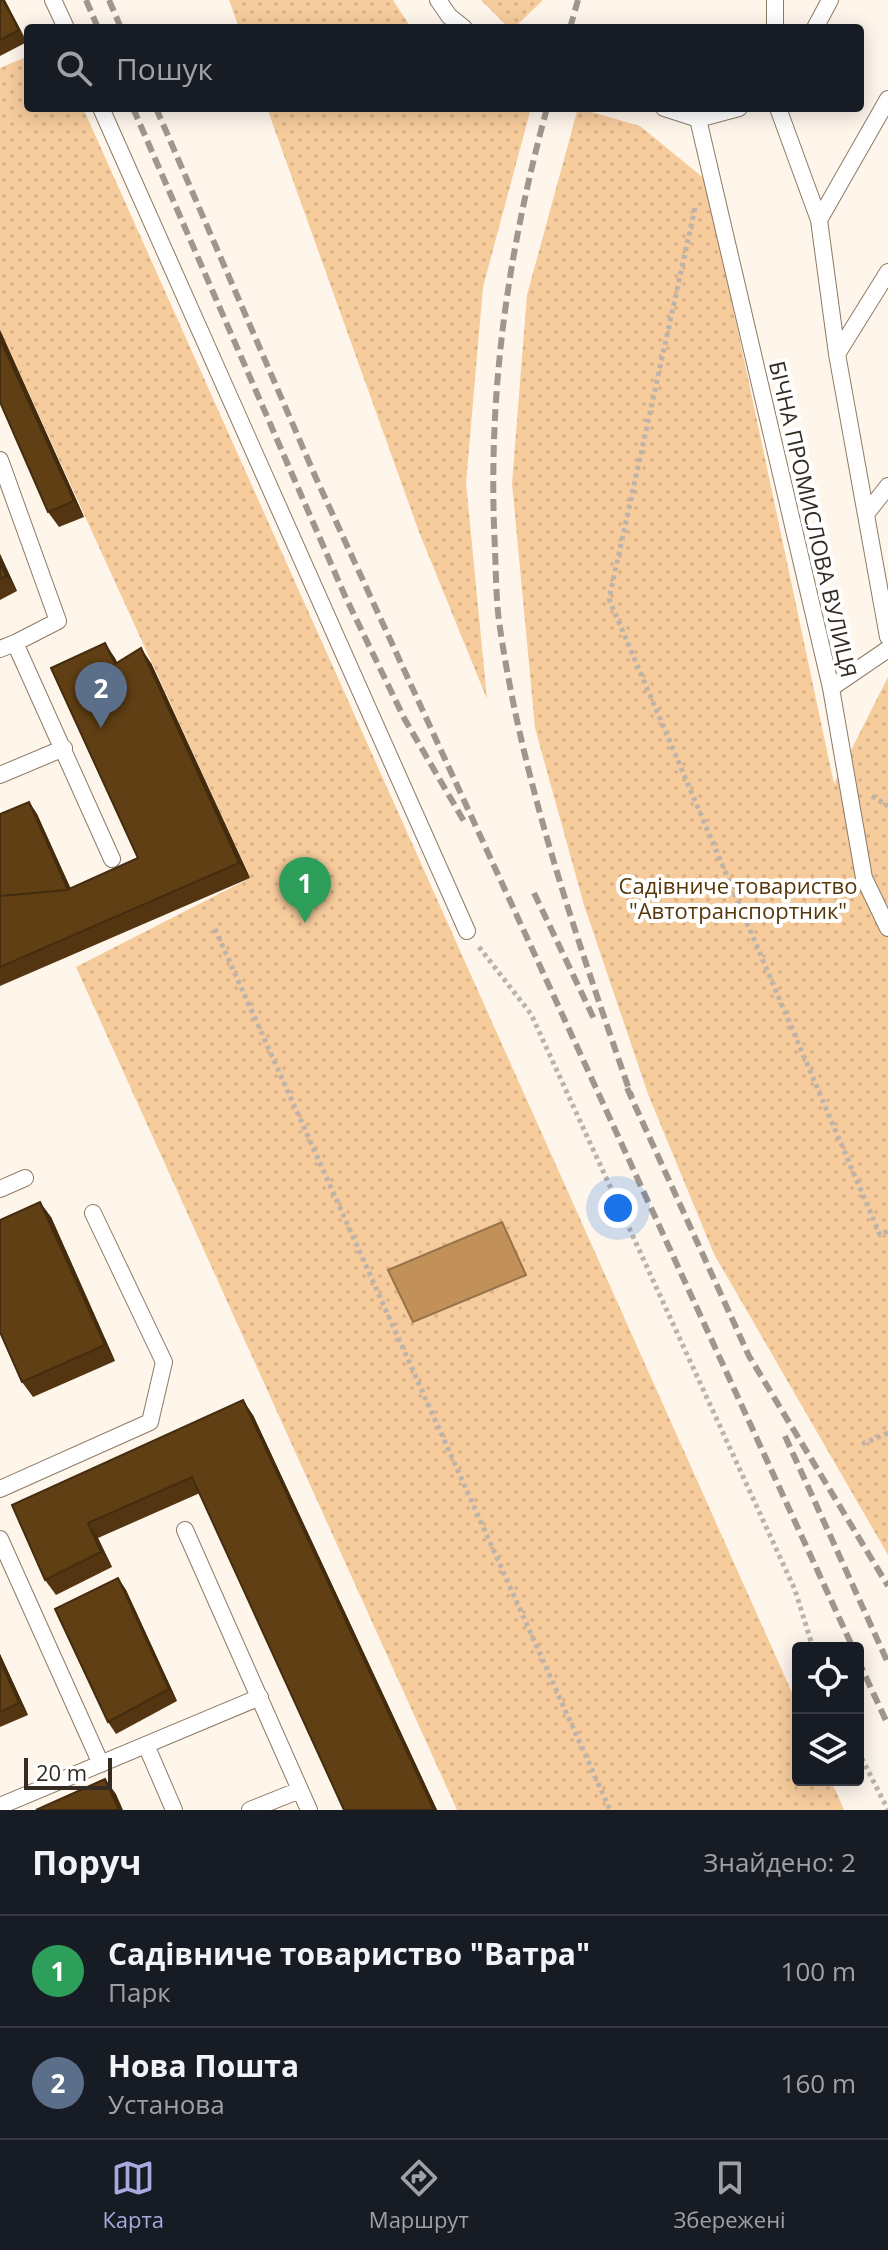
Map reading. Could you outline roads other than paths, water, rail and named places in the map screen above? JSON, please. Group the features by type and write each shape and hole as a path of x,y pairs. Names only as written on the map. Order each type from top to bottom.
{"lane":[{"path":"53,0 64,24"},
{"path":"438,0 459,24"},
{"path":"775,0 775,24"},
{"path":"817,24 830,0"},
{"path":"819,220 888,99"},
{"path":"103,112 467,931"},
{"path":"676,112 698,119 724,112"},
{"path":"779,112 819,220 837,354 888,637"},
{"name":"БІЧНА ПРОМИСЛОВА ВУЛИЦЯ","path":"698,119 831,688 864,878 888,928"},
{"path":"837,354 888,272"},
{"path":"0,460 58,621 8,646 64,748 112,859"},
{"path":"866,514 888,486"},
{"path":"831,688 888,649"},
{"path":"0,775 64,748"},
{"path":"0,1189 25,1178"},
{"path":"0,1489 150,1422 164,1362 93,1213"},
{"path":"185,1530 309,1810"},
{"path":"0,1539 101,1764"},
{"path":"0,1806 260,1697"},
{"path":"146,1745 174,1810"},
{"path":"250,1810 300,1790"}],"railway":[{"path":"86,0 96,24"},
{"path":"109,0 119,24"},
{"path":"571,24 578,0"},
{"path":"135,112 345,596 404,718 465,823"},
{"path":"158,112 316,478 850,1642"},
{"path":"546,112 511,272 497,381 493,492 498,608 510,688 538,807 573,924 632,1098"},
{"path":"534,893 596,1023"},
{"path":"627,1088 749,1356 888,1586"},
{"path":"785,1436 888,1663"},
{"path":"864,1673 888,1725"}],"place":[{"name":"Нова Пошта","path":"101,728"},
{"name":"Садівниче товариство \"Ватра\"","path":"305,923"}],"park label":[{"name":"Садівниче товариство \"Автотранспортник\"","path":"738,898"}]}
